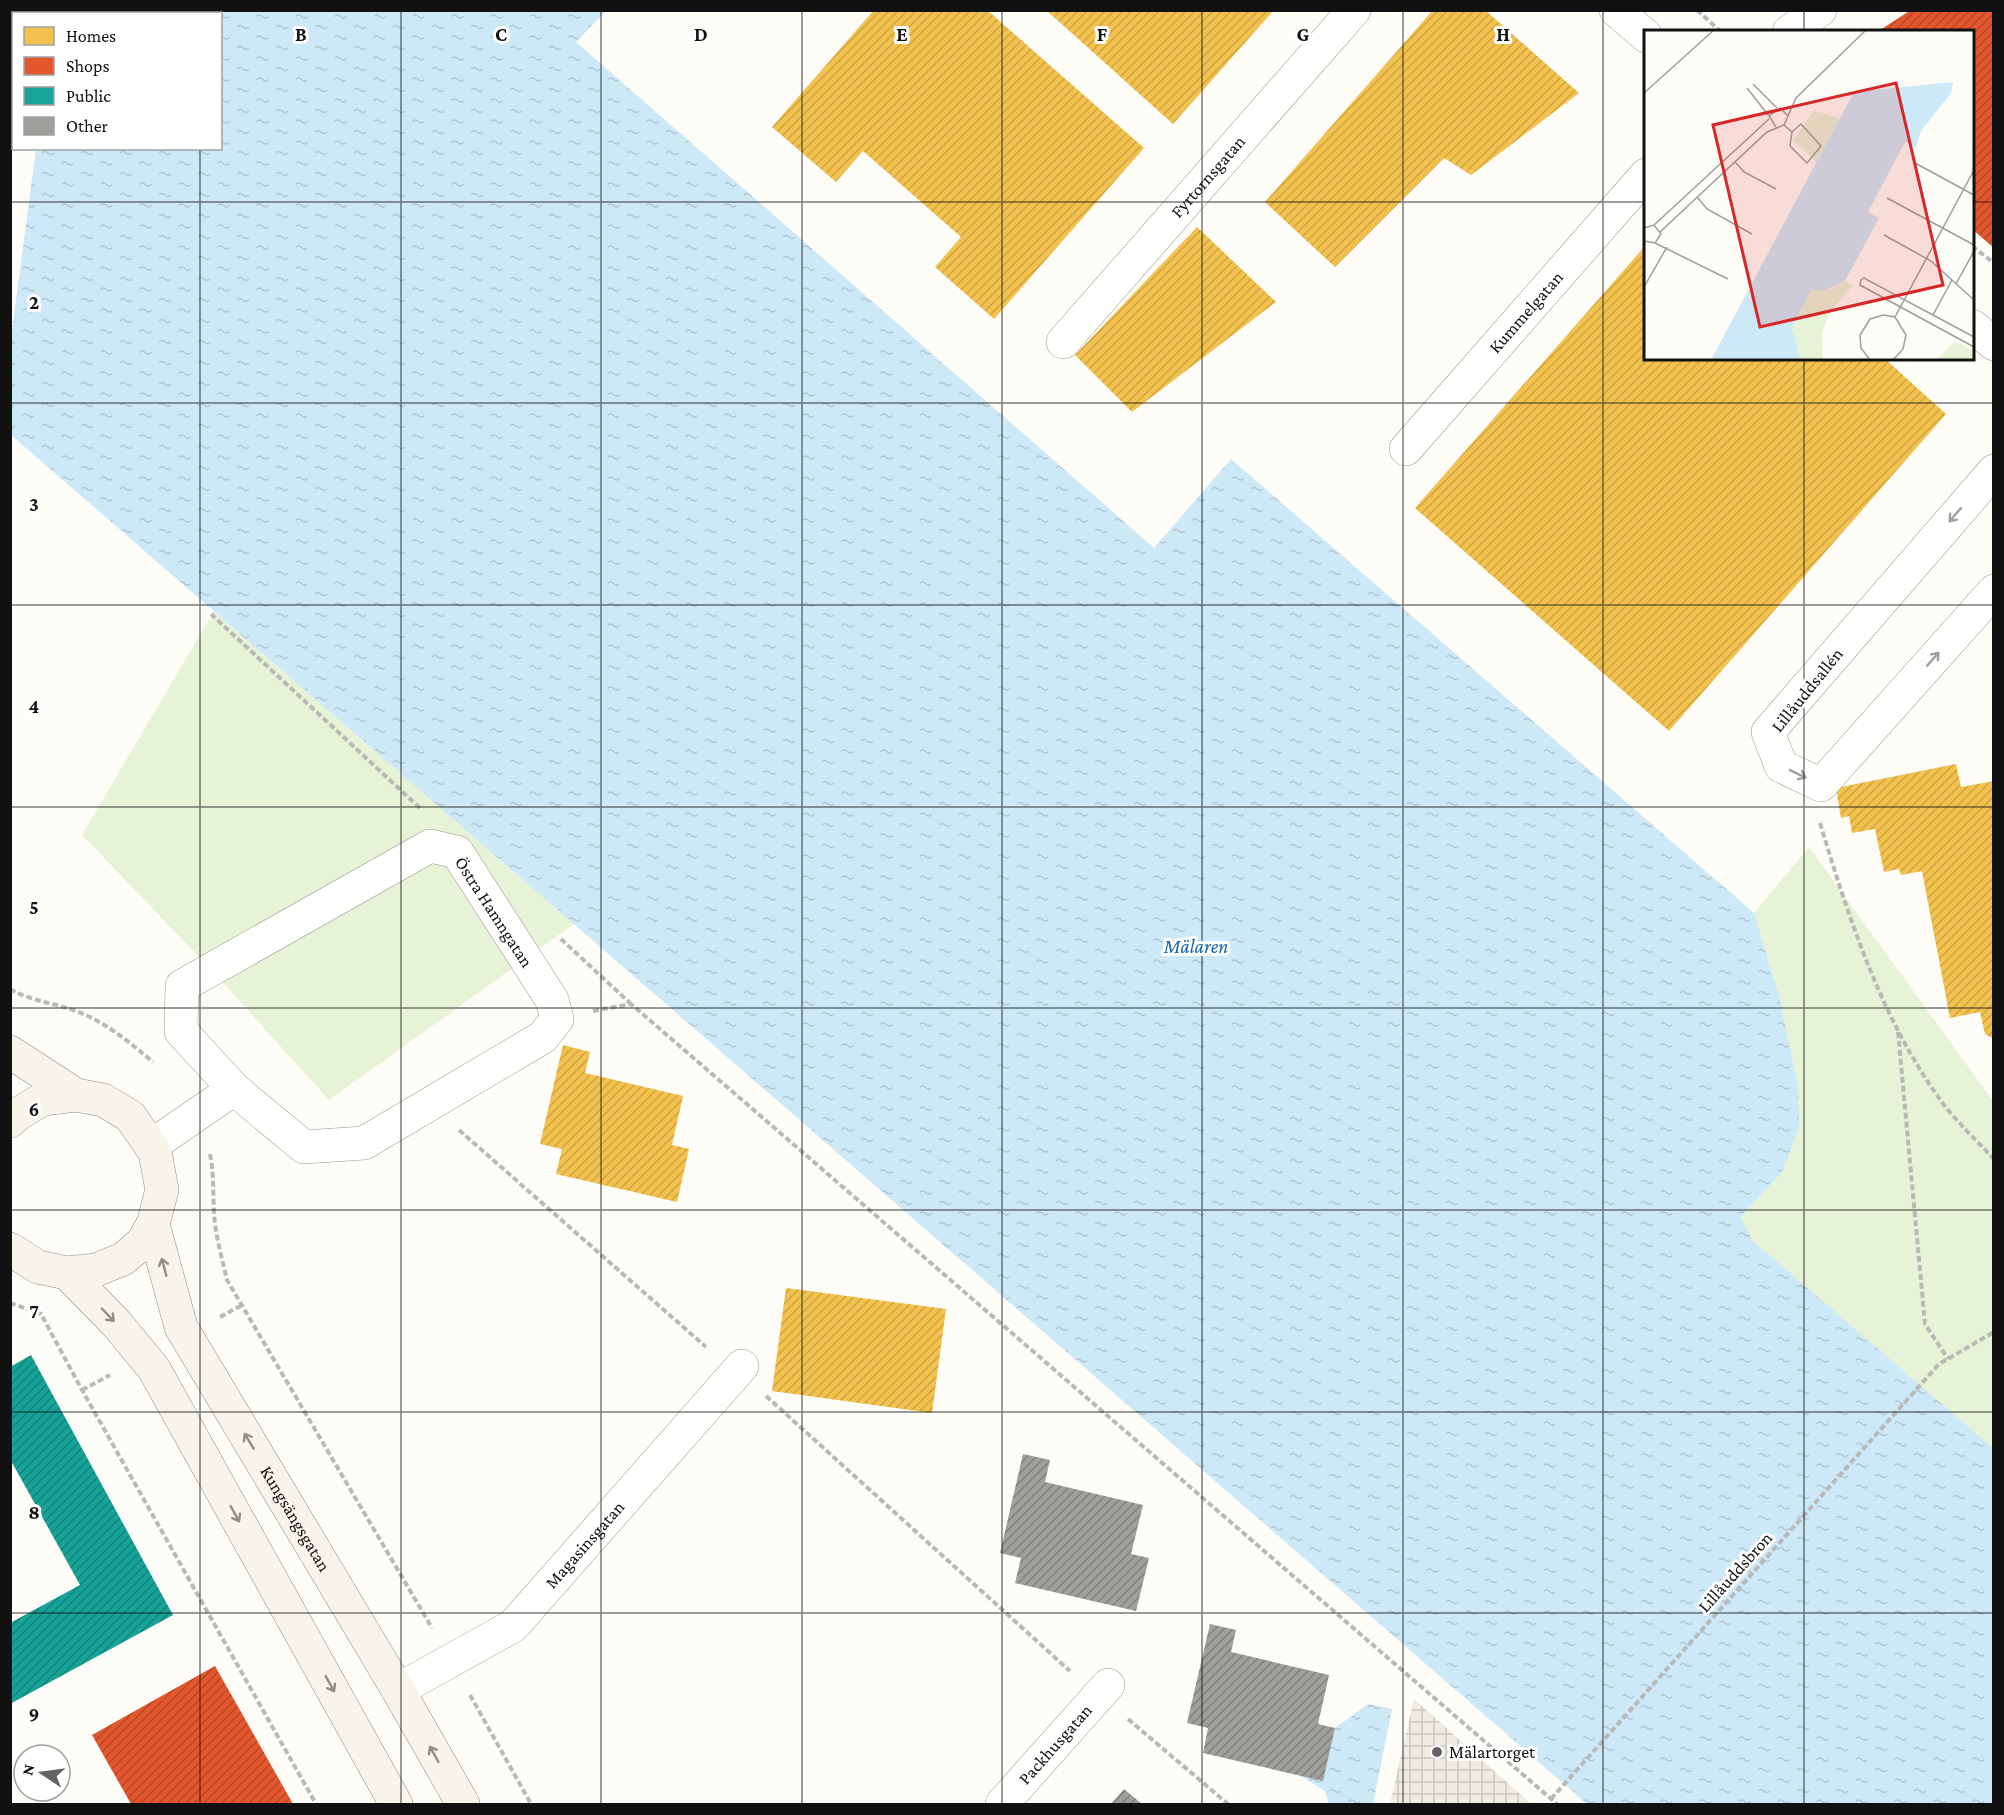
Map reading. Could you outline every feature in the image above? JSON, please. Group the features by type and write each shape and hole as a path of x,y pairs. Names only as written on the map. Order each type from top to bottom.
{"main road":[{"path":"10,1052 76,1095"},
{"path":"10,1121 43,1099 76,1095 103,1100 130,1116 155,1152 162,1190 153,1224 142,1243 123,1259 96,1270 39,1270"},
{"name":"Kungsängsgatan","path":"153,1224 181,1326 398,1690 463,1804"},
{"path":"10,1249 116,1323 154,1369 396,1804"}],"street":[{"name":"Fyrtornsgatan","path":"1063,342 1354,10"},
{"path":"1616,10 1644,34"},
{"path":"1792,30 1820,10"},
{"name":"Kummelgatan","path":"1406,449 1644,177"},
{"path":"1974,328 1994,344"},
{"name":"Lillåuddsallén","path":"1821,785 1781,766 1768,732 1994,471"},
{"path":"1821,785 1994,591"},
{"name":"Östra Hamngatan","path":"430,846 457,852 552,1000 557,1018 543,1037 364,1143 304,1147 234,1089 181,1031 182,986 430,846"},
{"path":"151,1146 234,1089"},
{"name":"Magasinsgatan","path":"398,1690 513,1626 742,1366"},
{"name":"Packhusgatan","path":"1002,1804 1108,1685"}],"path":[{"path":"1697,10 1718,30"},
{"path":"1974,248 1994,263"},
{"path":"1821,785 1811,796 1845,904 1880,997 1923,1074 1946,1107 1994,1159"},
{"path":"10,989 23,996 77,1011 118,1032 154,1063"},
{"path":"557,1018 631,1004 1557,1804"},
{"path":"1898,1029 1925,1324 1948,1359"},
{"path":"429,1104 711,1352 742,1366 770,1401 1074,1675 1108,1685 1112,1705 1228,1804"},
{"path":"195,1116 208,1142 214,1176 216,1227 227,1280 451,1660 531,1804"},
{"path":"10,1305 14,1304 41,1314 316,1804"},
{"name":"Lillåuddsbron","path":"1551,1799 1939,1364 1994,1332"}],"green space":[{"path":"217,606 578,921 329,1100 208,966 82,835"},
{"path":"1809,847 1993,1101 1993,1448 1752,1241 1741,1217 1783,1171 1798,1086 1779,995 1754,913"}],"shaded area":[{"name":"Mälartorget","path":"1414,1699 1531,1804 1390,1804"}],"water":[{"name":"Mälaren","path":"606,11 576,42 1154,548 1231,459 1754,913 1779,995 1798,1086 1799,1126 1783,1171 1741,1217 1753,1241 1993,1448 1993,1804 1587,1804 11,435 11,338 36,150 222,150 222,12 55,12"},
{"path":"1368,1704 1392,1709 1373,1804 1329,1804 1325,1791 1299,1775 1335,1728"}],"building: Homes":[{"path":"874,10 987,10 1144,148 994,319 935,267 961,237 863,151 836,182 772,127"},
{"path":"1046,10 1274,10 1173,124"},
{"path":"1433,10 1485,10 1579,93 1471,175 1444,158 1335,267 1265,202"},
{"path":"1197,227 1276,302 1132,412 1075,355"},
{"path":"1644,247 1644,360 1886,360 1946,414 1669,731 1415,508"},
{"path":"1956,764 1961,787 1994,781 1994,1039 1985,1034 1980,1012 1950,1018 1922,871 1901,875 1899,869 1884,872 1875,829 1852,833 1849,816 1841,818 1836,788"},
{"path":"563,1045 590,1052 585,1073 683,1096 672,1145 689,1149 677,1202 556,1174 562,1149 540,1144"},
{"path":"786,1288 946,1309 932,1413 772,1391"}],"building: Shops":[{"path":"1911,10 1994,10 1994,248 1974,231 1974,30 1880,30"},
{"path":"215,1666 293,1804 131,1804 92,1735"}],"building: Public":[{"path":"31,1355 173,1615 10,1704 10,1623 80,1585 10,1459 10,1367"}],"building: Other":[{"path":"1023,1454 1050,1460 1045,1482 1143,1505 1131,1554 1149,1558 1136,1611 1015,1583 1021,1558 1000,1553"},
{"path":"1210,1624 1236,1630 1231,1652 1329,1675 1318,1724 1335,1728 1323,1781 1203,1753 1208,1728 1187,1723"},
{"path":"1124,1789 1142,1804 1111,1804"}],"place":[{"name":"Mälartorget","path":"1437,1752"}]}
